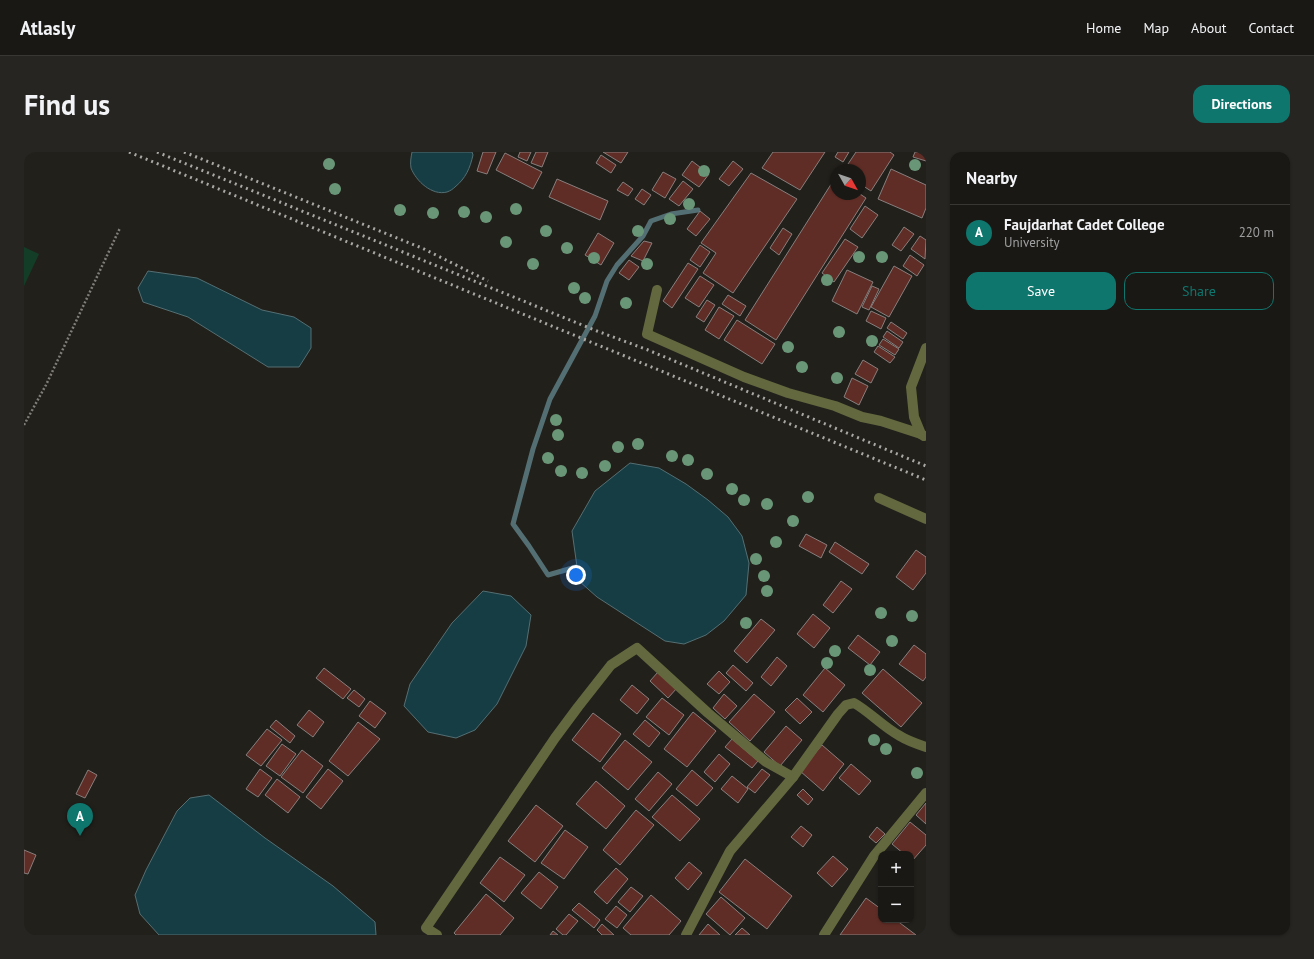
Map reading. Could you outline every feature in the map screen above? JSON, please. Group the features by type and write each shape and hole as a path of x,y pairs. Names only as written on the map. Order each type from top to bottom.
{"street":[{"path":"657,290 647,334 744,377 788,393 835,406 862,418 880,421 923,436"},
{"path":"923,436 914,417 911,387 926,348"},
{"path":"879,498 926,519"},
{"path":"437,935 423,931 555,738 611,665 637,648 708,713 766,762 793,777"},
{"path":"686,935 730,850 793,777 846,705 854,704 864,709 900,737 926,747"},
{"path":"824,935 874,856 926,793"}],"path":[{"path":"24,425 46,385 120,228"}],"green space":[{"path":"24,247 39,254 24,286"}],"water":[{"path":"412,152 472,152 473,155 469,168 459,184 447,192 441,193 430,190 413,173 411,168"},
{"path":"148,271 197,278 262,310 294,317 311,328 311,348 299,367 268,367 188,317 143,302 138,288"},
{"path":"630,463 659,468 686,484 728,517 742,536 749,563 746,595 724,621 706,635 684,644 665,641 597,597 579,581 572,531 595,491"},
{"path":"483,591 511,596 531,615 526,646 497,704 475,730 456,738 428,732 404,706 410,684 452,623"},
{"path":"209,795 265,838 333,886 375,922 376,935 159,935 140,914 135,895 146,870 177,811 190,798"}],"building":[{"path":"483,152 496,152 487,174 477,171"},
{"path":"520,152 531,152 527,161 518,157"},
{"path":"536,152 548,152 542,167 531,163"},
{"path":"603,152 628,152 621,163"},
{"path":"773,152 825,152 800,190 762,168"},
{"path":"838,152 849,152 843,162 835,157"},
{"path":"856,152 890,152 894,155 871,191 866,188 866,164 848,164"},
{"path":"915,152 926,152 926,161 913,157"},
{"path":"505,153 542,172 533,189 496,170"},
{"path":"601,155 616,165 611,173 596,163"},
{"path":"692,161 709,174 699,187 682,175"},
{"path":"733,161 743,169 729,186 719,179"},
{"path":"891,169 926,185 926,208 922,218 878,199"},
{"path":"663,172 676,179 665,198 652,190"},
{"path":"751,173 797,199 733,293 703,273 716,253 701,243"},
{"path":"557,179 608,201 600,220 549,197"},
{"path":"683,181 693,189 679,206 669,199"},
{"path":"623,182 633,189 628,196 617,190"},
{"path":"830,186 830,200 865,200 776,340 745,320"},
{"path":"642,189 651,195 644,205 635,199"},
{"path":"865,206 878,215 862,238 850,229"},
{"path":"700,211 710,219 696,236 687,229"},
{"path":"904,227 914,234 901,251 892,245"},
{"path":"783,228 792,234 779,255 770,248"},
{"path":"598,233 614,243 601,265 585,255"},
{"path":"920,236 926,240 925,259 911,249"},
{"path":"845,239 858,247 834,282 822,273"},
{"path":"644,241 652,243 643,261 631,256"},
{"path":"700,245 710,252 700,267 690,260"},
{"path":"910,255 924,265 917,276 903,266"},
{"path":"629,260 639,267 629,280 619,273"},
{"path":"688,263 698,269 672,308 663,301"},
{"path":"894,266 912,276 889,317 871,307"},
{"path":"847,270 873,282 857,314 832,301"},
{"path":"700,276 714,285 699,307 685,298"},
{"path":"872,286 879,289 869,310 862,307"},
{"path":"728,295 746,306 740,316 722,304"},
{"path":"707,300 715,305 704,322 696,317"},
{"path":"719,307 734,316 719,339 705,330"},
{"path":"871,311 886,318 881,329 866,321"},
{"path":"737,320 775,344 762,364 724,340"},
{"path":"891,322 907,333 903,339 887,328"},
{"path":"887,331 903,342 899,348 883,337"},
{"path":"883,339 899,349 895,355 879,345"},
{"path":"878,346 895,357 890,363 874,352"},
{"path":"863,360 878,369 871,383 855,374"},
{"path":"852,378 868,386 859,405 844,397"},
{"path":"806,534 827,545 821,558 799,546"},
{"path":"835,542 869,564 862,574 829,552"},
{"path":"916,550 926,557 926,573 913,590 896,577"},
{"path":"841,581 852,589 833,613 823,605"},
{"path":"813,614 830,628 814,648 797,634"},
{"path":"761,619 775,630 747,663 734,651"},
{"path":"858,635 880,652 870,665 848,648"},
{"path":"914,645 926,654 926,677 923,681 899,664"},
{"path":"777,657 787,666 771,686 761,677"},
{"path":"733,665 753,683 746,691 726,673"},
{"path":"324,668 351,689 343,699 316,678"},
{"path":"825,668 845,685 823,712 803,695"},
{"path":"883,669 922,703 901,727 862,693"},
{"path":"719,671 730,682 719,694 707,684"},
{"path":"658,672 677,688 668,698 650,681"},
{"path":"632,685 649,699 637,714 620,700"},
{"path":"354,690 365,699 359,707 347,698"},
{"path":"724,694 737,706 725,719 713,708"},
{"path":"754,694 775,712 750,741 729,722"},
{"path":"662,698 684,715 669,735 646,717"},
{"path":"797,698 812,712 800,724 785,710"},
{"path":"370,701 386,713 375,728 359,716"},
{"path":"309,710 324,722 313,737 297,725"},
{"path":"693,712 716,731 687,767 664,749"},
{"path":"593,713 621,734 600,762 572,740"},
{"path":"276,720 295,736 290,743 270,727"},
{"path":"645,720 660,733 649,747 633,734"},
{"path":"358,722 380,739 348,776 329,761"},
{"path":"786,726 802,740 780,766 764,752"},
{"path":"267,729 282,740 261,766 246,755"},
{"path":"732,739 758,761 752,768 725,747"},
{"path":"625,740 652,762 628,790 602,768"},
{"path":"282,744 296,754 280,776 266,766"},
{"path":"822,745 844,764 823,791 800,771"},
{"path":"302,750 323,766 303,793 281,777"},
{"path":"719,754 730,764 715,782 704,772"},
{"path":"851,764 871,781 859,795 839,778"},
{"path":"260,769 272,778 258,797 246,789"},
{"path":"328,769 343,781 321,809 306,797"},
{"path":"762,769 770,775 755,793 747,787"},
{"path":"88,770 97,775 85,798 76,794"},
{"path":"692,770 713,788 697,806 676,789"},
{"path":"658,772 672,784 649,811 635,799"},
{"path":"732,776 748,789 738,803 721,789"},
{"path":"277,779 300,797 288,813 265,795"},
{"path":"596,781 625,806 606,829 576,804"},
{"path":"803,789 813,799 808,805 797,795"},
{"path":"672,795 700,819 680,841 652,817"},
{"path":"926,803 926,824 916,815"},
{"path":"536,805 563,826 535,862 508,841"},
{"path":"636,810 654,825 620,865 603,850"},
{"path":"910,822 926,835 926,845 914,859 914,851 900,851 892,844"},
{"path":"801,826 812,835 803,847 791,837"},
{"path":"877,827 885,834 876,843 869,837"},
{"path":"565,830 588,847 564,879 541,863"},
{"path":"24,850 36,855 28,874 24,873"},
{"path":"833,856 848,869 832,887 817,873"},
{"path":"500,857 525,875 504,902 480,883"},
{"path":"745,859 792,896 767,929 719,892"},
{"path":"689,862 702,873 688,890 675,878"},
{"path":"616,868 628,879 607,904 594,892"},
{"path":"539,872 558,887 541,909 521,893"},
{"path":"631,887 643,896 630,912 618,902"},
{"path":"486,894 514,918 500,935 456,935 454,933"},
{"path":"651,895 681,921 669,935 631,935 623,928"},
{"path":"721,897 745,918 730,935 706,914"},
{"path":"866,898 878,907 878,923 900,923 916,935 840,935"},
{"path":"579,903 600,920 594,928 572,910"},
{"path":"616,906 627,915 617,928 605,919"},
{"path":"569,914 578,921 566,935 563,935 556,929"},
{"path":"602,924 614,935 602,935 597,930"},
{"path":"708,924 720,935 699,935"},
{"path":"742,928 750,935 735,935"},
{"path":"553,931 558,935 550,935"}],"waterway":[{"path":"576,567 548,575 513,524 533,449 550,399 595,316 607,281 617,265 643,236 651,221 671,214 698,210"}],"railway":[{"path":"129,152 926,480"},
{"path":"157,152 597,331 648,350 926,466"},
{"path":"184,152 422,248 488,281"}],"place":[{"name":"Faujdarhat Cadet College","path":"80,836"}]}
